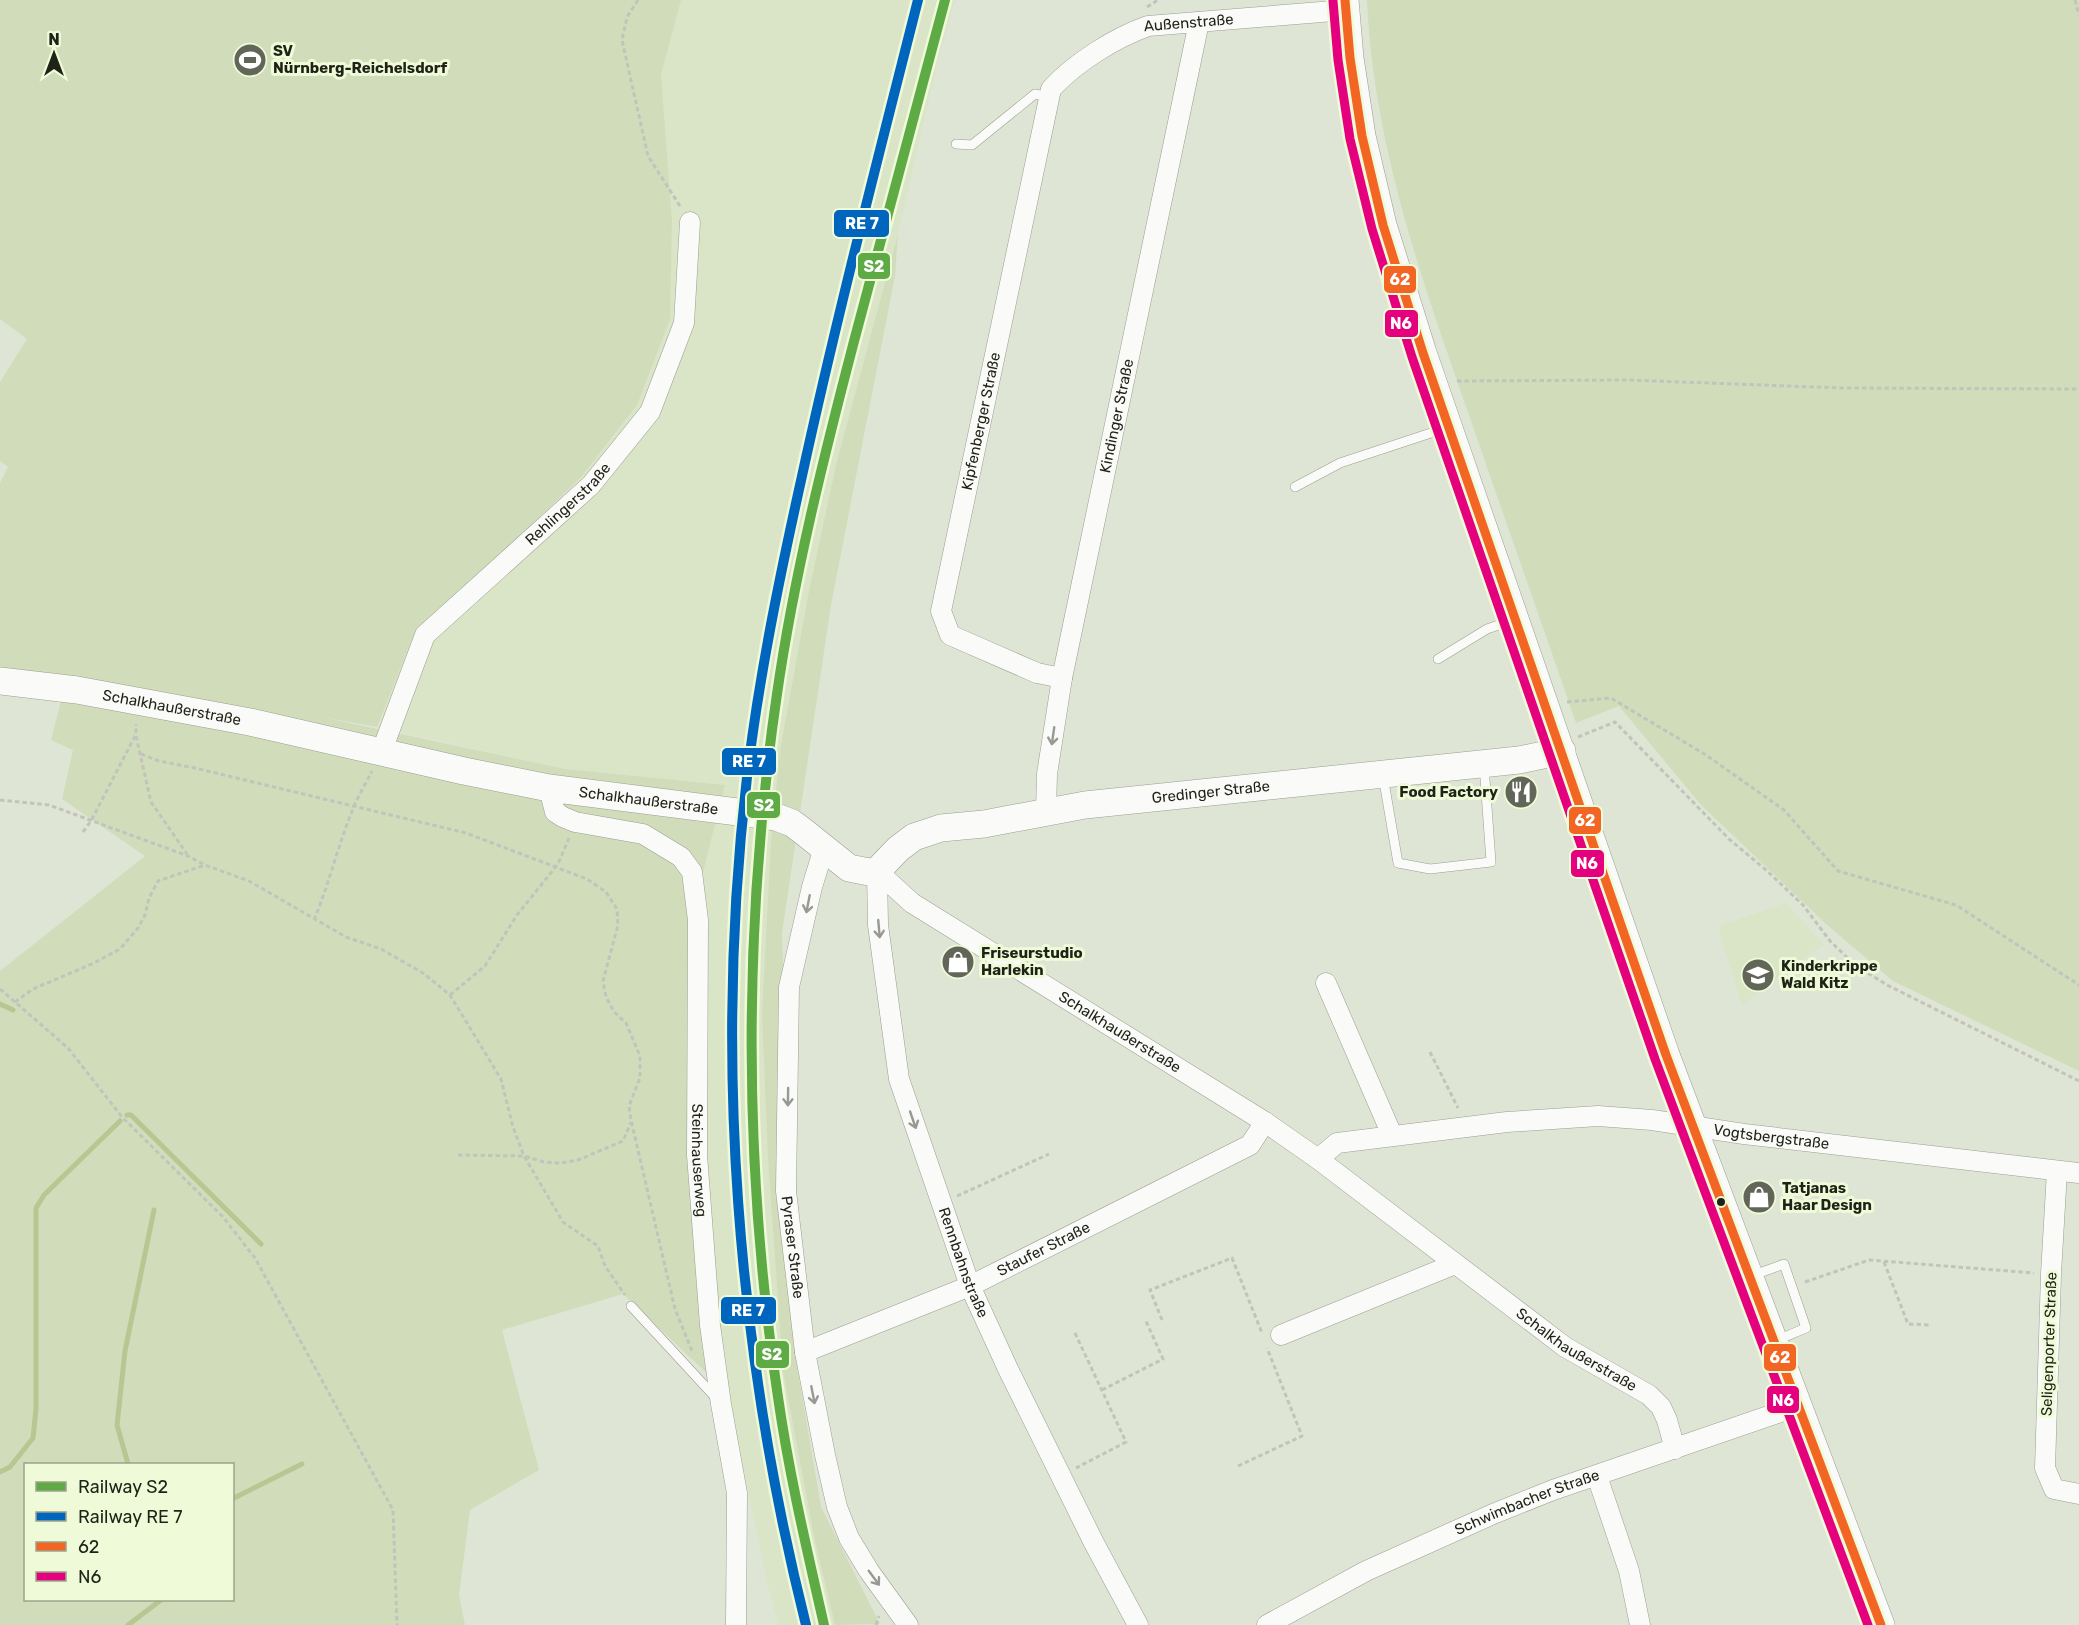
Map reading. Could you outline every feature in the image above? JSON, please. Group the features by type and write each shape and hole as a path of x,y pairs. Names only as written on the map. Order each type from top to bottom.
{"main road":[{"path":"1345,5 1356,100 1375,194 1435,387 1515,619 1569,740 1636,971 1881,1625"},
{"name":"Schalkhaußerstraße","path":"0,681 77,690 250,722 381,753 549,788 776,817 792,823 849,868 861,872 877,871"},
{"name":"Gredinger Straße","path":"877,871 898,849 914,837 941,828 984,824 1085,805 1531,758 1569,740"}],"street":[{"name":"Außenstraße","path":"1051,93 1067,72 1130,32 1148,26 1345,5"},
{"name":"Kindinger Straße","path":"1046,811 1047,774 1062,678 1199,22"},
{"name":"Kipfenberger Straße","path":"1051,93 941,611 950,635 1037,673 1062,678"},
{"name":"Rehlingerstraße","path":"381,753 425,635 591,485 650,412 684,324 690,222"},
{"name":"Steinhauserweg","path":"549,788 555,812 563,818 643,834 681,856 692,872 698,920 697,1155 710,1325 737,1493 736,1625"},
{"name":"Pyraser Straße","path":"824,848 812,887 789,987 786,1191 805,1352 837,1507 849,1538 869,1571 908,1625"},
{"name":"Schalkhaußerstraße","path":"877,871 912,903 1265,1122 1318,1159 1565,1347 1649,1395 1664,1414 1675,1449"},
{"name":"Rennbahnstraße","path":"877,871 878,925 899,1079 941,1203 970,1286 1094,1543 1138,1625"},
{"path":"1326,983 1392,1135"},
{"name":"Vogtsbergstraße","path":"1318,1159 1337,1143 1467,1126 1598,1116 1652,1120 1744,1134 2079,1173"},
{"name":"Staufer Straße","path":"805,1352 970,1286 1250,1145 1265,1122"},
{"name":"Seligenporter Straße","path":"2057,1171 2051,1274 2045,1468 2054,1490 2079,1494"},
{"path":"1281,1335 1455,1264"},
{"name":"Schwimbacher Straße","path":"1267,1625 1366,1571 1493,1514 1798,1406"},
{"path":"1597,1476 1629,1571 1640,1625"}],"lane":[{"path":"956,144 972,145 1035,94 1051,93"},
{"path":"1295,487 1340,463 1449,428"},
{"path":"1438,659 1487,629 1515,619"},
{"path":"1382,774 1398,863 1430,869 1491,862 1484,764"},
{"path":"1749,1277 1784,1264 1806,1328 1774,1342"},
{"path":"632,1306 721,1404"}],"path":[{"path":"638,0 627,17 622,40 648,156 690,222"},
{"path":"2075,0 2079,15"},
{"path":"1435,387 1452,381 1628,380 1842,388 2079,389"},
{"path":"1569,711 1566,702 1611,698 1706,755 1784,810 1838,871 1956,905 2079,985"},
{"path":"138,701 136,734 151,802 188,856"},
{"path":"1569,740 1615,722 1728,839 1766,870 1803,905 1830,941 1855,965 1887,985 2079,1080"},
{"path":"83,832 136,734"},
{"path":"314,920 326,892 354,808 381,753"},
{"path":"141,754 159,761 466,833 587,879 606,892 618,909 618,925 603,981 606,997 614,1012 626,1023 640,1056 640,1078 629,1106 675,1309 692,1352"},
{"path":"0,800 48,805 188,856 205,865 249,881 346,938 381,949 423,973 450,995 501,1079 513,1127 524,1156 563,1222 598,1246 605,1266 632,1306"},
{"path":"450,995 485,966 517,915 558,864 575,822"},
{"path":"15,1002 33,989 92,964 120,949 138,928 158,881 205,865"},
{"path":"0,989 68,1048 122,1117 223,1217 255,1258 393,1510 397,1625"},
{"path":"1430,1052 1467,1126"},
{"path":"458,1155 524,1156 544,1162 560,1163 578,1160 623,1141 632,1120"},
{"path":"941,1203 1050,1154"},
{"path":"1162,1320 1150,1290 1233,1258"},
{"path":"1792,1287 1869,1260 2051,1274"},
{"path":"1884,1262 1908,1324 1931,1325"},
{"path":"1101,1390 1163,1359 1146,1321"},
{"path":"1061,1475 1126,1442 1075,1333"},
{"path":"1238,1466 1302,1436"}],"shaded area":[{"path":"0,0 681,0 661,75 672,220 670,319 637,405 581,477 411,641 377,727 317,716 565,769 725,785 700,884 698,1087 715,1381 623,1294 502,1330 539,1470 470,1510 459,1595 465,1625 0,1625 0,971 145,856 62,799 73,750 51,740 61,701 0,672 0,483 8,467 0,461 0,382 27,339 0,319"},
{"path":"681,0 955,0 938,60 898,234 836,465 809,591 780,751 771,840 762,1014 768,1158 783,1371 814,1536 835,1625 779,1625 767,1583 729,1396 715,1381 698,1087 700,884 725,785 565,769 377,727 411,641 581,477 637,405 670,319 672,220 661,75"},
{"path":"1367,0 2079,0 2079,1071 1893,981 1825,923 1701,805 1619,706 1576,723 1418,265 1403,213 1379,107 1371,54"},
{"path":"898,234 895,276 831,605 782,933 794,1349 821,1507 880,1624 835,1625 814,1536 783,1371 768,1158 762,1014 771,840 780,751 809,591 836,465"},
{"name":"Kinderkrippe Wald Kitz","path":"1785,903 1824,944 1742,1005 1718,927"}],"waterway":[{"path":"0,1004 13,1010"},
{"path":"127,1115 131,1115 261,1244"},
{"path":"0,1472 10,1467 33,1438 36,1409 36,1208 44,1195 120,1121"},
{"path":"128,1463 117,1425 125,1351 154,1210"},
{"path":"234,1498 302,1464"},
{"path":"128,1625 160,1601"}],"rail line":[{"name":"S2","path":"824,1625 782,1426 758,1222 753,1134 752,1046 753,957 758,869 777,694 801,562 842,388 945,0"}],"transit line":[{"path":"806,1625 782,1521 763,1416 748,1310 738,1204 733,1097 733,990 737,883 752,739 778,588 829,356 918,0"},
{"name":"62","path":"1345,0 1350,58 1362,136 1383,225 1423,353 1666,1055 1881,1625"},
{"name":"N6","path":"1333,1 1338,60 1350,139 1372,229 1412,357 1655,1059 1868,1625"}],"place":[{"name":"SV Nürnberg-Reichelsdorf","path":"250,60"},
{"name":"Food Factory","path":"1521,792"},
{"name":"Friseurstudio Harlekin","path":"958,962"},
{"name":"Kinderkrippe Wald Kitz","path":"1758,975"},
{"name":"Tatjanas Haar Design","path":"1759,1197"}]}
